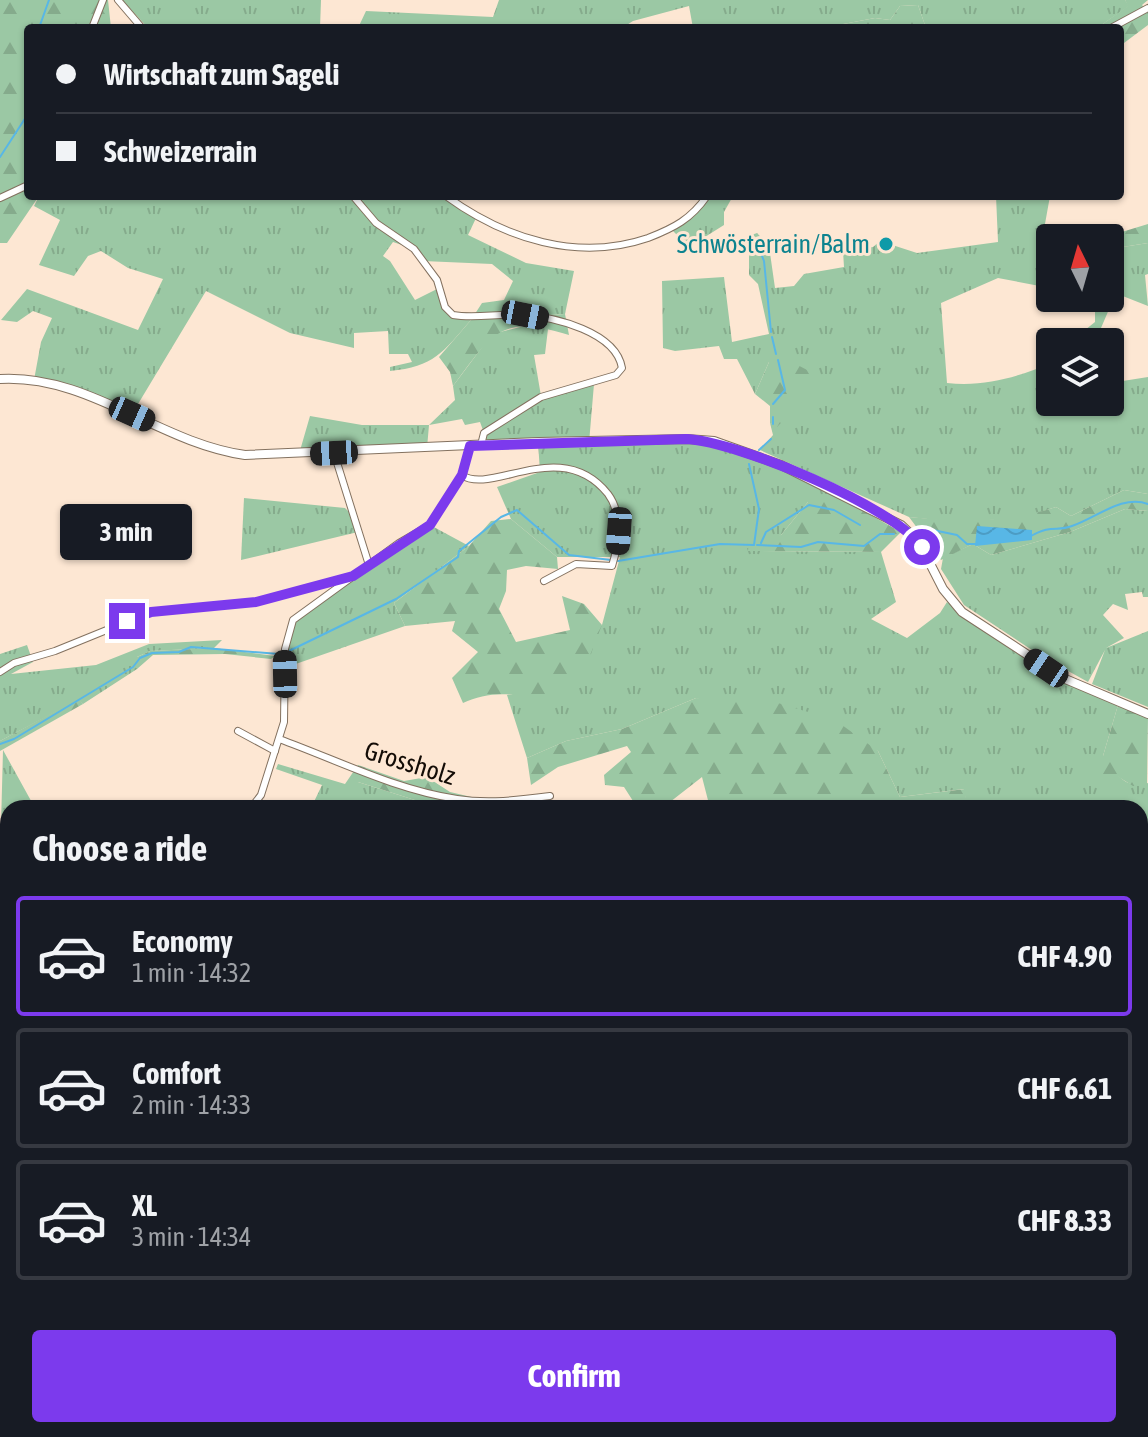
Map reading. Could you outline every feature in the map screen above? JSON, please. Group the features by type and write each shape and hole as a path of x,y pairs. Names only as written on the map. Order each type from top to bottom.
{"street":[{"path":"94,24 103,0"},
{"path":"118,0 139,24"},
{"path":"1118,24 1148,8"},
{"path":"0,198 24,187"},
{"path":"356,200 376,223 414,249 437,280 445,307 453,315 525,315 545,319 600,337 620,359 622,368 616,375 541,397 484,433 481,445"},
{"path":"453,200 513,232 559,246 593,250 627,245 671,229 688,218 704,200"},
{"path":"0,379 50,383 82,392 226,452 260,456 481,445 701,439 781,465 906,529 922,547 948,597 976,622 1063,678 1148,714"},
{"path":"257,800 285,714 288,629 314,602 430,525 462,475 470,446"},
{"path":"334,453 369,565"},
{"path":"462,475 477,482 517,470 562,468 592,478 612,499 617,514 617,550 612,566 576,564 544,581"},
{"path":"0,672 10,665 46,655 151,612 256,602 353,576"},
{"path":"238,731 275,751"},
{"name":"Grossholz","path":"279,739 403,785 471,800"},
{"name":"Grossholz","path":"517,800 550,796"}],"green space":[{"path":"0,0 108,0 111,24 24,24 24,200 36,200 7,243 0,243"},
{"path":"122,0 321,0 320,24 144,24"},
{"path":"499,0 1125,0 1129,6 1103,24 925,24 918,5 900,6 890,20 875,18 843,24 692,24 689,6 628,24 360,24 366,11 493,17"},
{"path":"1125,0 1148,0 1142,5 1148,12 1148,25 1124,43 1124,24 1103,24 1128,6"},
{"path":"918,5 925,24 843,24 875,18 890,20 900,6"},
{"path":"37,200 452,200 477,216 468,235 526,263 574,271 565,314 471,320 453,341 428,362 390,371 390,367 412,362 408,354 389,354 388,331 354,333 354,348 290,333 206,291 132,414 34,380 41,342 52,318 33,311 17,322 1,320 27,289 138,330 163,279 128,268 101,251 88,256 74,276 39,265 60,220 34,206","holes":["393,242 414,249 423,261 492,264 513,281 504,300 482,303 471,320 447,306 439,288 415,300 390,261 383,256"]},
{"path":"703,200 731,200 724,212 724,225 689,247 671,229"},
{"path":"996,200 1049,200 1045,224 1036,224 1036,285 998,278 941,303 947,383 974,384 1000,380 1036,369 1036,416 1124,416 1124,381 1148,377 1148,494 1124,490 1071,516 1056,507 1022,518 956,522 909,517 760,450 773,435 770,423 778,426 769,362 755,394 737,359 724,359 719,346 675,351 663,348 662,281 724,277 732,342 769,334 758,284 749,275 749,236 757,233 769,246 775,288 794,286 804,274 844,267 843,251 873,247 880,241 917,253 998,242"},
{"path":"1148,224 1148,243 1124,247 1124,231"},
{"path":"1148,243 1148,274 1145,275 1148,306 1124,297 1124,247"},
{"path":"1095,312 1108,312 1101,328 1088,328 1095,322"},
{"path":"565,314 569,335 527,327 500,333 478,353 453,386 450,372 439,357 471,320"},
{"path":"533,324 548,329 545,354 534,355 541,396 594,384 589,443 687,439 738,449 847,502 808,502 781,535 748,551 881,552 896,602 871,619 907,638 940,613 947,602 1014,650 1118,705 1103,756 1116,774 1127,782 1148,783 1148,800 966,800 964,789 900,797 878,751 696,698 622,729 566,741 527,758 507,695 521,694 602,625 620,557 557,557 511,519 497,487 540,472 538,442 481,445 484,433 480,422 465,425 462,419 429,425 455,400 453,386 492,334"},
{"path":"786,359 811,372 815,388 777,427 770,423 770,406 755,394 769,362"},
{"path":"310,416 362,425 429,425 427,448 299,454"},
{"path":"1124,490 1148,494 1148,511 1125,509 1070,532 991,555 973,544 941,560 909,517 983,520 1020,516 1056,507 1071,516"},
{"path":"244,498 345,508 352,515 358,532 241,560"},
{"path":"808,502 847,502 901,532 881,552 748,551 749,538 781,535"},
{"path":"1125,509 1148,511 1148,597 1143,597 1142,592 1125,594 1128,610 1113,604 1103,615 1124,638 1106,648 1148,631 1148,707 1092,684 1105,650 1088,682 1041,656 964,605 941,569 943,558 973,544 991,555 1070,532"},
{"path":"511,519 557,557 558,569 526,566 507,570 506,591 499,609 516,642 570,630 562,596 584,604 602,625 580,674 551,696 535,703 518,696 500,694 463,703 452,678 478,652 452,631 455,621 405,626 394,603 469,546 491,521"},
{"path":"430,525 469,546 394,603 405,626 287,667 288,629 293,620"},
{"path":"222,640 214,648 150,651 137,657 137,669 83,704 78,700 0,741 0,654 27,645 33,662 11,674 96,665 149,644"},
{"path":"214,648 275,656 271,659 225,654 153,655 137,669 137,657 150,651"},
{"path":"696,698 778,703 835,720 878,751 900,797 965,789 966,800 708,800 702,777 673,800 632,800 624,787 605,785 604,775 631,752 627,746 558,767 531,785 527,758 566,741 622,729"},
{"path":"78,699 83,704 0,751 0,741"},
{"path":"1118,705 1148,717 1147,785 1133,786 1117,776 1111,784 1095,780 1095,761 1103,756"},
{"path":"3,750 31,800 2,800"},
{"path":"278,764 345,784 358,765 358,782 415,800 315,800 322,785 276,769"},
{"path":"358,765 404,781 427,777 450,792 484,800 415,800 358,782"}],"water":[{"path":"977,526 1032,530 1032,540 975,546"}],"waterway":[{"path":"40,24 49,0"},
{"path":"0,157 24,120"},
{"path":"756,241 764,261 771,332"},
{"path":"772,337 776,354"},
{"path":"773,404 785,390 778,360"},
{"path":"773,417 773,424"},
{"path":"759,450 771,439"},
{"path":"618,561 720,544 754,545 759,509 749,464"},
{"path":"1031,536 1044,530 1072,526 1119,504 1148,504"},
{"path":"761,543 766,532 809,505 834,510 860,525"},
{"path":"289,651 396,599 458,557 459,551 501,517 517,510 569,555 611,560"},
{"path":"923,528 957,535 967,544 977,544"},
{"path":"757,545 801,547 818,542 864,546 880,534 894,534"},
{"path":"0,744 14,739 152,653 179,652 191,647 279,654"}],"place":[{"name":"Schwösterrain/Balm","path":"886,244"}],"route":[{"path":"127,621 151,612 225,608 256,602 353,576 430,525 462,475 470,446 539,442 714,441 769,459 890,519 911,533 922,547"}]}
